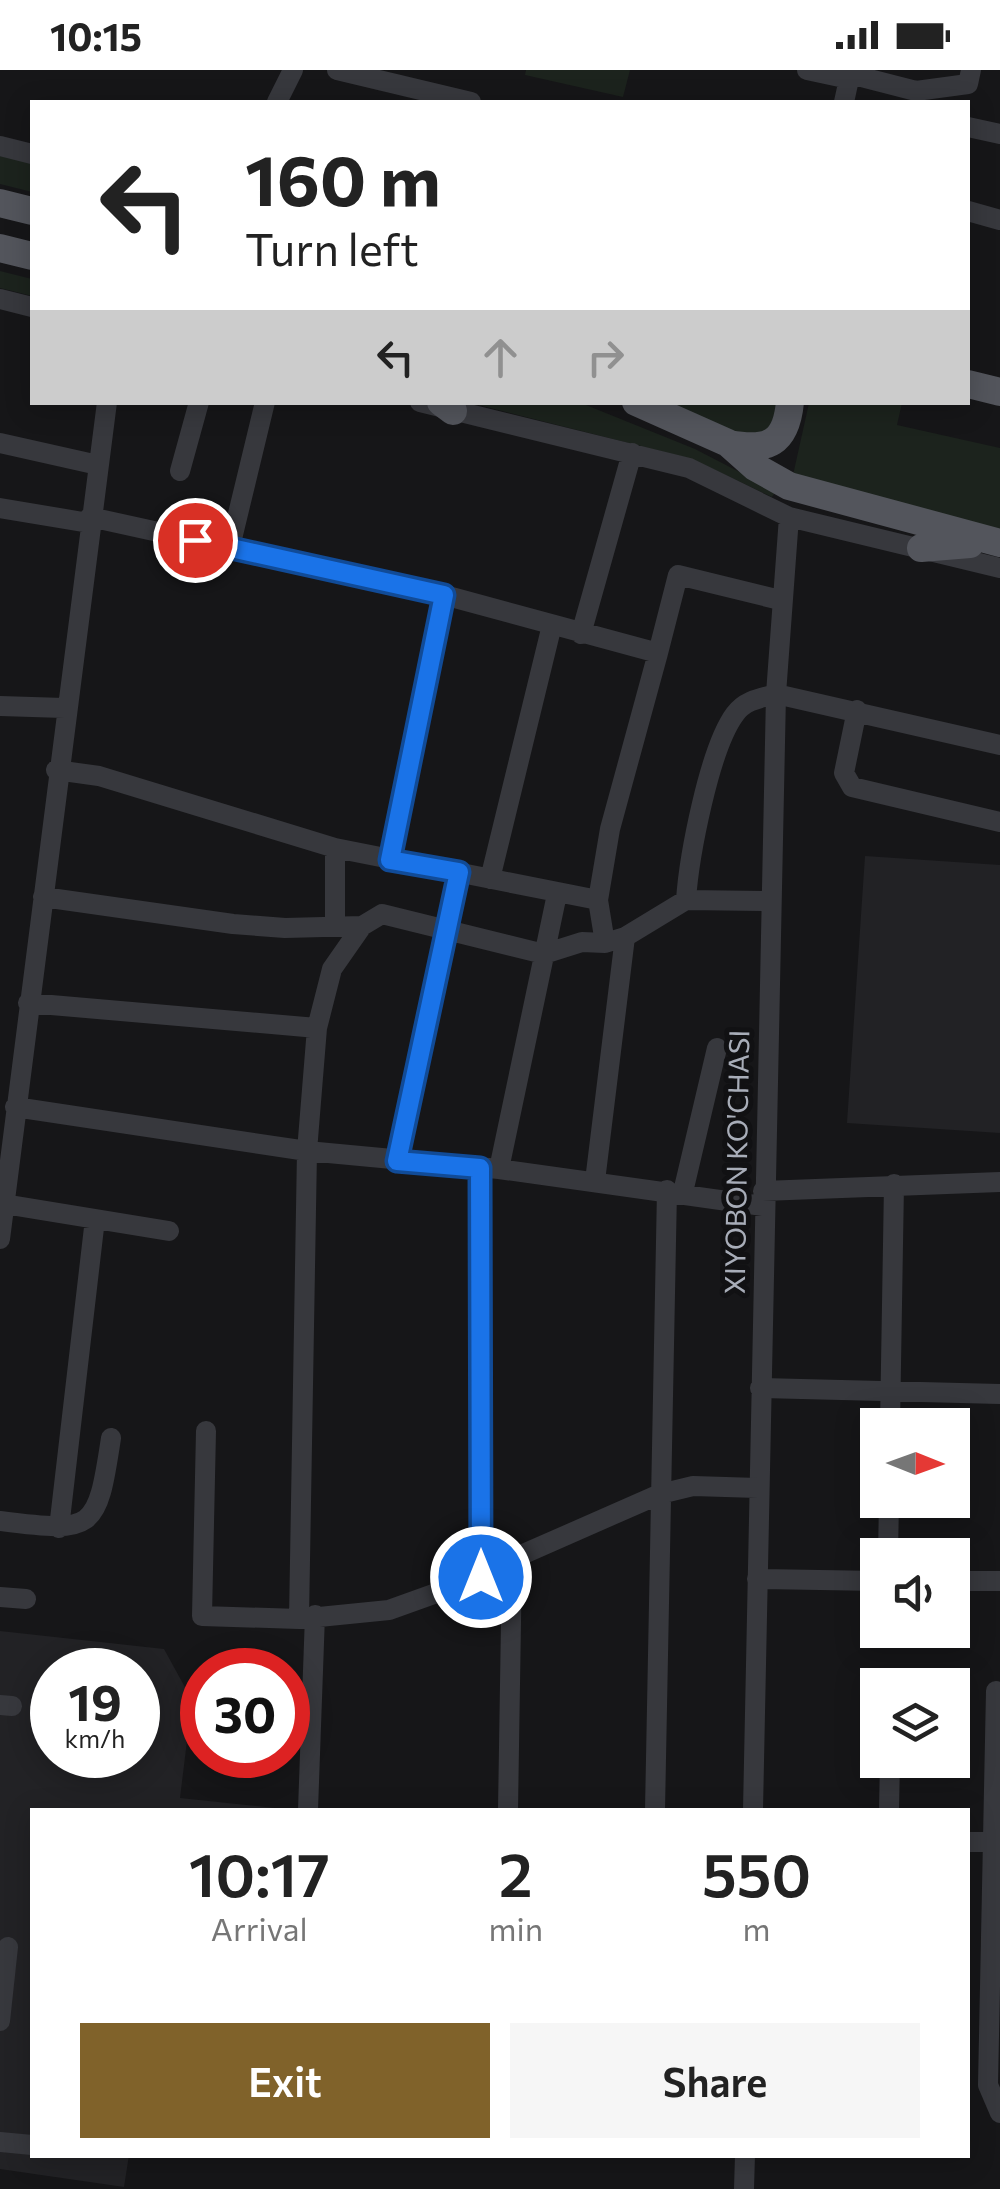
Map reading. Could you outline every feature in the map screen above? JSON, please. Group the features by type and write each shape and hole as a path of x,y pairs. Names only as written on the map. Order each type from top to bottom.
{"main road":[{"path":"0,203 30,210"},
{"path":"0,248 30,256"},
{"path":"970,384 1000,392"},
{"path":"643,405 728,443 763,448 776,443 785,430 789,405"},
{"path":"728,443 755,466 789,486 999,551"},
{"path":"922,548 999,551"}],"street":[{"path":"278,100 293,70"},
{"path":"337,70 463,100"},
{"path":"807,70 850,88 916,90 968,84 971,70"},
{"path":"970,127 1000,134"},
{"path":"0,146 30,154"},
{"path":"970,212 1000,220"},
{"path":"0,298 30,306"},
{"path":"0,1239 56,770 106,405"},
{"path":"180,471 198,405"},
{"path":"230,547 265,405"},
{"path":"447,406 632,453 720,480 789,517 922,548"},
{"path":"0,443 98,465"},
{"path":"581,634 632,453"},
{"path":"0,508 89,520 230,547 444,595 658,653"},
{"name":"XIYOBON KO'CHASI","path":"752,1808 770,901 780,600 789,517"},
{"path":"594,1181 615,940 598,900 610,829 678,575 780,600"},
{"path":"390,860 444,595"},
{"path":"490,879 552,625"},
{"path":"686,900 688,860 720,749 734,714 749,701 776,694 1000,745"},
{"path":"0,706 64,708"},
{"path":"856,710 844,773 852,787 1000,822"},
{"path":"56,770 100,776 335,848 598,900"},
{"path":"335,848 335,926"},
{"path":"397,1161 459,872"},
{"path":"481,1577 490,1169 557,894"},
{"path":"43,897 233,924 362,926 386,914 544,954 582,942 615,940 686,900 770,901"},
{"path":"308,1808 307,1152 317,1028 332,969 362,926"},
{"path":"28,1003 317,1028"},
{"path":"655,1808 660,1494 675,1191 716,1048"},
{"path":"16,1107 307,1152 763,1199 894,1184 1000,1182"},
{"path":"891,1408 894,1184"},
{"path":"4,1204 169,1231"},
{"path":"59,1528 96,1219"},
{"path":"760,1388 1000,1394"},
{"path":"206,1431 202,1616 307,1617 390,1610 481,1577 512,1559 660,1494 693,1486 758,1488"},
{"path":"0,1520 59,1528 86,1521 102,1498 112,1438"},
{"path":"508,1808 512,1559"},
{"path":"757,1579 860,1580"},
{"path":"970,1581 1000,1580"},
{"path":"0,1598 26,1599"},
{"path":"996,1691 997,1842 988,2085 1000,2113"},
{"path":"889,1808 890,1778"},
{"path":"970,1842 997,1842"},
{"path":"0,2021 8,1947"},
{"path":"0,2142 30,2145"},
{"path":"744,2189 745,2158"}],"shaded area":[{"path":"526,70 630,70 623,97 525,75"},
{"path":"0,155 30,162 30,192 0,184"},
{"path":"0,271 30,278 30,296 0,288"},
{"path":"479,405 586,405 695,449 776,491 772,497 692,459"},
{"path":"677,405 778,405 774,430 753,442"},
{"path":"809,405 902,405 897,425 1000,448 1000,534 793,475"},
{"path":"865,856 1000,865 1000,1133 847,1123"},
{"path":"0,1631 155,1648 30,1648 30,1778 160,1778 160,1649 164,1649 180,1678 180,1798 274,1808 30,1808 30,2158 129,2158 124,2187 0,2169"}],"route":[{"path":"195,540 444,595 390,860 459,872 397,1161 480,1168 481,1577"}]}
